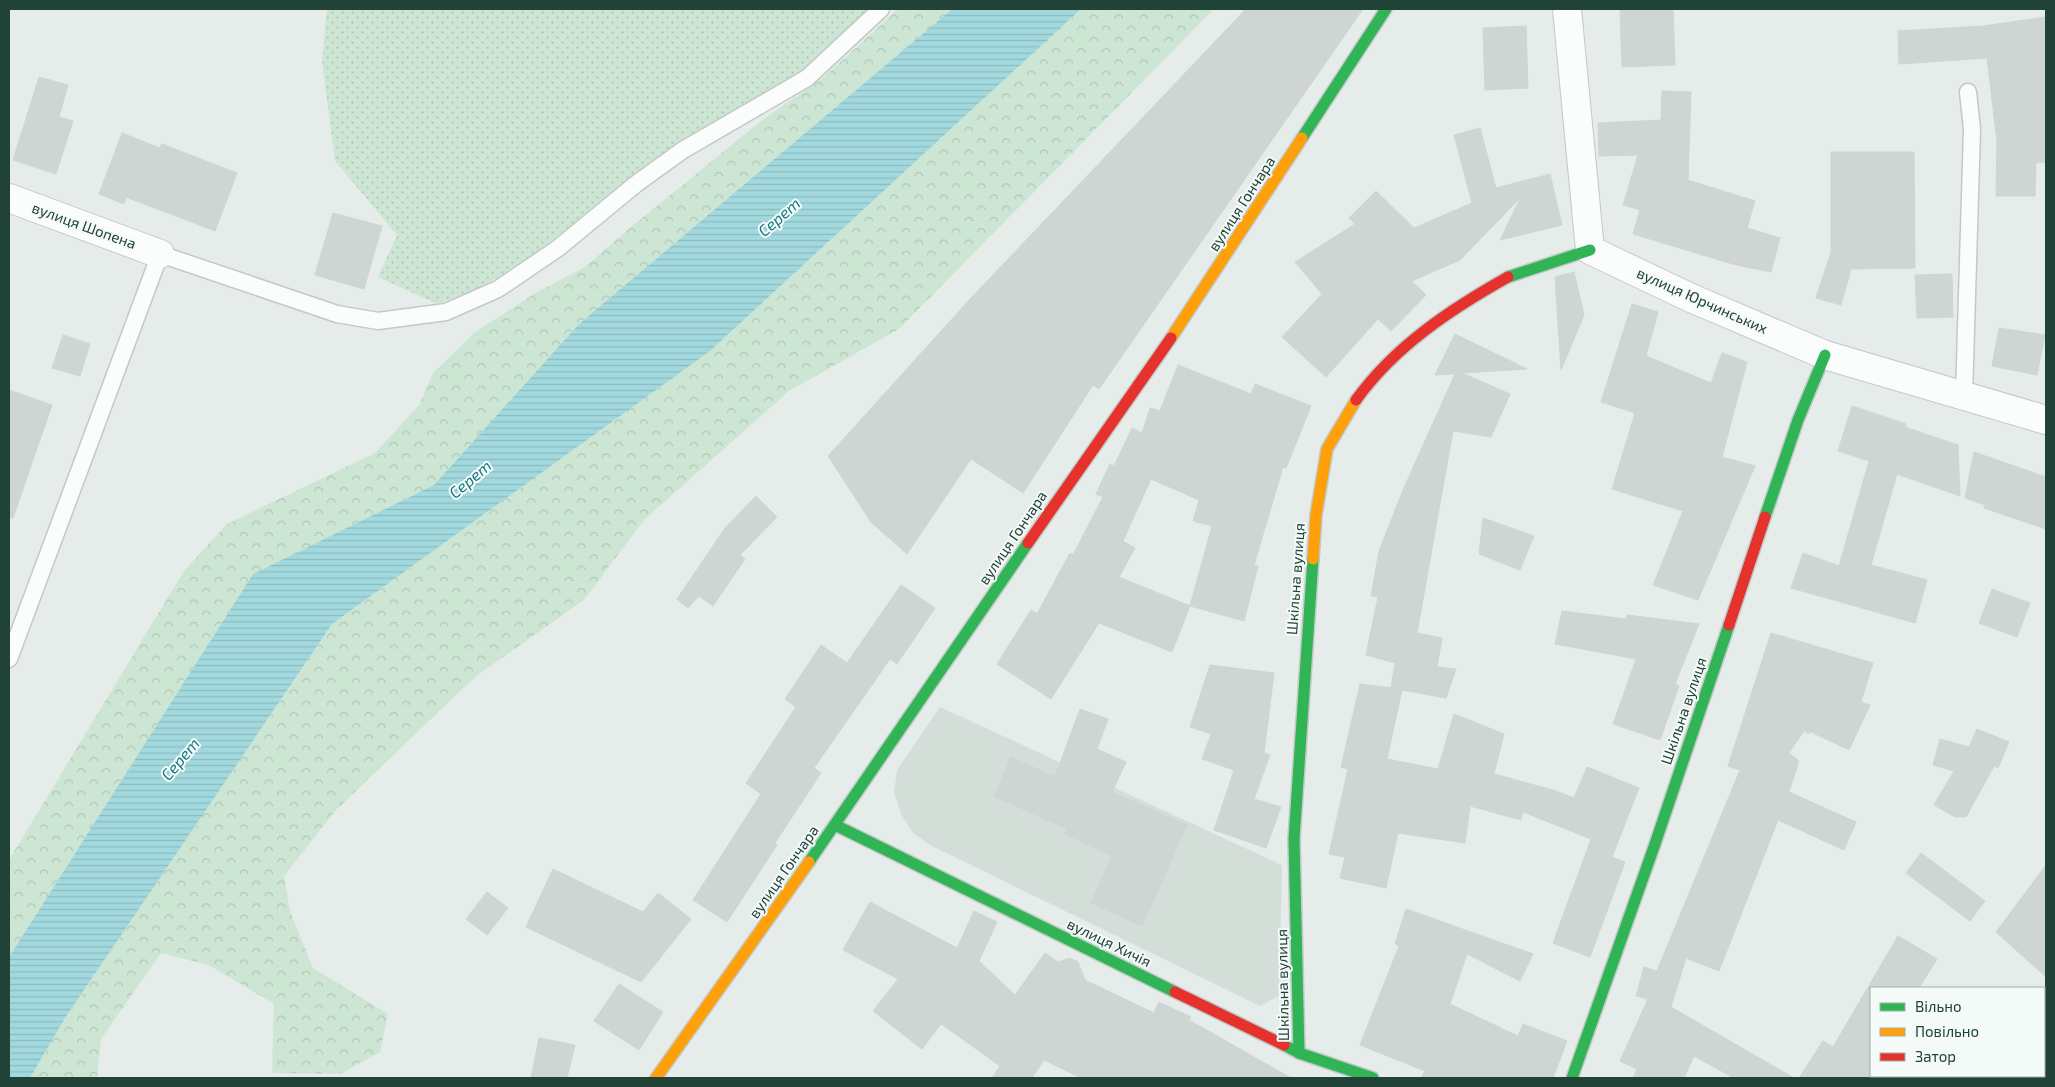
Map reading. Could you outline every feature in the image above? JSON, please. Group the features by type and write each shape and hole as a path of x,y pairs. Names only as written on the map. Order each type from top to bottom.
{"street":[{"name":"вулиця Гончара","path":"656,1078 835,825 1086,457 1198,300 1386,9"},
{"path":"1567,9 1590,250"},
{"name":"вулиця Шопена","path":"9,198 160,254"},
{"name":"вулиця Юрчинських","path":"1590,250 1691,298 1825,355 2046,420"},
{"name":"Шкільна вулиця","path":"1299,1053 1294,839 1316,515 1327,449 1357,398 1406,345 1455,307 1513,274 1590,250"},
{"name":"Шкільна вулиця","path":"1572,1078 1661,825 1798,420 1825,355"},
{"name":"вулиця Хичія","path":"835,825 1299,1053 1373,1078"}],"lane":[{"path":"9,659 160,254 337,314 378,321 446,312 498,289 557,248 636,184 683,150 807,78 881,9"},
{"path":"1964,396 1972,129 1968,92"}],"shaded area":[{"path":"940,707 1282,865 1279,996 1260,1006 932,846 913,833 901,814 894,792 897,770"}],"green space":[{"path":"327,9 870,9 803,72 686,140 683,139 519,266 472,291 437,304 378,277 397,235 335,161 322,61"},
{"path":"898,9 952,9 579,324 434,485 253,574 9,957 9,860 184,571 227,524 375,453 419,405 433,373 475,332 537,292 585,267 761,121 823,78"},
{"path":"1081,9 1214,9 899,329 789,391 644,520 584,600 475,677 336,810 284,876 290,911 313,968 388,1014 380,1052 340,1074 272,1073 274,1004 209,965 161,953 101,1039 97,1078 30,1078 65,1018 332,624 710,351"}],"water":[{"name":"Серет","path":"952,9 1081,9 710,351 332,624 65,1018 30,1078 9,1078 9,957 253,574 434,485 579,324"}],"building":[{"path":"1246,9 1363,9 1099,389 1093,385 1023,493 971,459 907,554 871,522 828,456 971,298"},
{"path":"1673,9 1675,65 1622,67 1620,10"},
{"path":"2046,17 2046,162 2036,163 2035,196 1996,196 1997,141 1987,58 1899,64 1898,31 1983,26"},
{"path":"1526,26 1528,88 1485,90 1483,28"},
{"path":"39,77 68,85 59,117 73,121 56,174 13,160"},
{"path":"1662,91 1691,92 1688,180 1755,201 1747,228 1780,238 1771,272 1736,265 1633,234 1640,210 1623,205 1638,155 1599,156 1598,123 1661,120"},
{"path":"1480,128 1496,188 1550,174 1562,225 1500,240 1521,197 1460,260 1412,281 1426,295 1391,331 1378,319 1326,377 1282,337 1322,294 1295,262 1355,224 1349,218 1376,191 1414,228 1472,203 1454,135"},
{"path":"122,133 160,148 162,144 237,173 215,231 126,197 124,204 99,194"},
{"path":"1831,152 1914,152 1915,268 1851,269 1841,305 1816,298 1831,252"},
{"path":"333,213 382,226 364,289 315,275"},
{"path":"1574,272 1584,315 1561,370 1555,277"},
{"path":"1952,274 1953,317 1917,318 1915,275"},
{"path":"1632,304 1658,312 1646,356 1711,383 1722,353 1747,362 1722,457 1755,466 1698,600 1653,585 1683,511 1612,489 1635,413 1601,402"},
{"path":"1999,328 2045,335 2037,375 1992,366"},
{"path":"1455,334 1527,369 1462,373 1510,394 1491,437 1453,431 1417,633 1442,638 1437,667 1456,669 1446,698 1402,690 1387,759 1438,769 1454,714 1504,734 1494,774 1553,790 1574,798 1587,767 1639,788 1612,857 1625,862 1590,957 1553,943 1591,839 1523,812 1521,820 1470,806 1465,843 1398,833 1386,888 1340,878 1345,857 1329,854 1348,769 1341,767 1360,684 1391,688 1395,663 1366,655 1378,597 1371,596 1379,551 1403,490 1455,374 1435,375"},
{"path":"63,335 90,344 80,376 52,368"},
{"path":"1178,365 1251,394 1255,384 1311,406 1286,468 1283,467 1254,565 1258,566 1244,621 1190,606 1172,652 1099,623 1051,699 997,664 1031,610 1037,614 1070,553 1073,555 1103,497 1096,494 1110,464 1114,466 1132,428 1142,433 1150,408 1160,411","holes":["1151,479 1199,500 1193,521 1212,526 1190,606 1119,577 1135,548 1123,541"]},
{"path":"9,390 52,405 13,518 9,517"},
{"path":"1852,406 1906,424 1905,427 1958,445 1960,496 1897,474 1871,565 1927,580 1915,623 1791,588 1803,553 1839,566 1869,461 1838,451"},
{"path":"1974,452 2046,477 2046,529 1984,508 1985,505 1965,498"},
{"path":"756,496 777,517 740,555 745,559 713,606 699,596 688,608 677,599 725,528"},
{"path":"1483,518 1534,536 1520,570 1479,554"},
{"path":"901,585 935,608 897,664 890,659 814,768 821,773 775,843 777,845 727,922 693,900 761,794 746,783 796,707 785,699 821,645 847,663"},
{"path":"1992,589 2030,603 2017,637 1979,623"},
{"path":"1562,611 1626,619 1627,615 1699,624 1675,684 1679,686 1660,740 1613,724 1636,659 1555,644"},
{"path":"1771,633 1873,663 1861,702 1870,705 1849,750 1809,731 1809,734 1804,731 1789,753 1799,761 1789,792 1856,822 1844,850 1778,820 1719,971 1686,958 1671,1007 1794,1078 1734,1078 1694,1056 1684,1078 1633,1078 1637,1069 1620,1061 1648,999 1636,996 1644,967 1657,971 1740,770 1728,766"},
{"path":"1210,665 1274,673 1264,753 1270,755 1254,799 1281,807 1266,848 1214,830 1234,770 1202,759 1211,734 1190,727"},
{"path":"1080,709 1108,719 1097,749 1126,762 1112,792 1187,825 1142,926 1091,903 1112,856 1065,834 1067,829 994,796 1011,757 1055,777"},
{"path":"1977,729 2009,742 1998,768 1994,766 1966,817 1955,817 1934,805 1954,771 1933,765 1940,739 1969,747"},
{"path":"1921,853 1985,901 1970,921 1906,873"},
{"path":"2046,865 2046,977 1996,932"},
{"path":"553,869 643,912 658,893 691,919 641,982 526,927"},
{"path":"487,892 508,908 487,935 466,919"},
{"path":"870,902 957,948 974,911 997,922 979,961 1015,995 1045,953 1058,962 1070,958 1078,962 1085,980 1154,1013 1159,1002 1191,1017 1189,1020 1291,1078 1081,1078 1044,1060 1032,1078 992,1078 1000,1066 941,1024 922,1049 873,1011 898,979 843,950"},
{"path":"1406,909 1533,954 1520,981 1467,954 1450,1004 1518,1036 1523,1024 1567,1041 1553,1078 1421,1078 1425,1071 1360,1045 1399,946 1395,944"},
{"path":"1898,936 1937,959 1920,987 1870,987 1871,1078 1799,1078 1823,1041 1833,1047"},
{"path":"619,984 663,1012 639,1050 594,1021"},
{"path":"539,1038 575,1045 567,1078 531,1078"}],"traffic: fast":[{"path":"1302,138 1386,9"},
{"path":"1508,277 1590,250"},
{"path":"1765,517 1798,420 1825,355"},
{"path":"809,862 1028,543"},
{"path":"1299,1053 1294,839 1313,559"},
{"path":"1572,1078 1655,844 1729,625"},
{"path":"835,825 1175,992"},
{"path":"1284,1045 1299,1053 1373,1078"}],"traffic: slow":[{"path":"1171,338 1302,138"},
{"path":"1313,559 1316,515 1327,449 1356,400"},
{"path":"656,1078 809,862"}],"traffic: jam":[{"path":"1356,400 1388,362 1425,330 1466,302 1508,277"},
{"path":"1028,543 1171,338"},
{"path":"1729,625 1765,517"},
{"path":"1175,992 1284,1045"}]}
